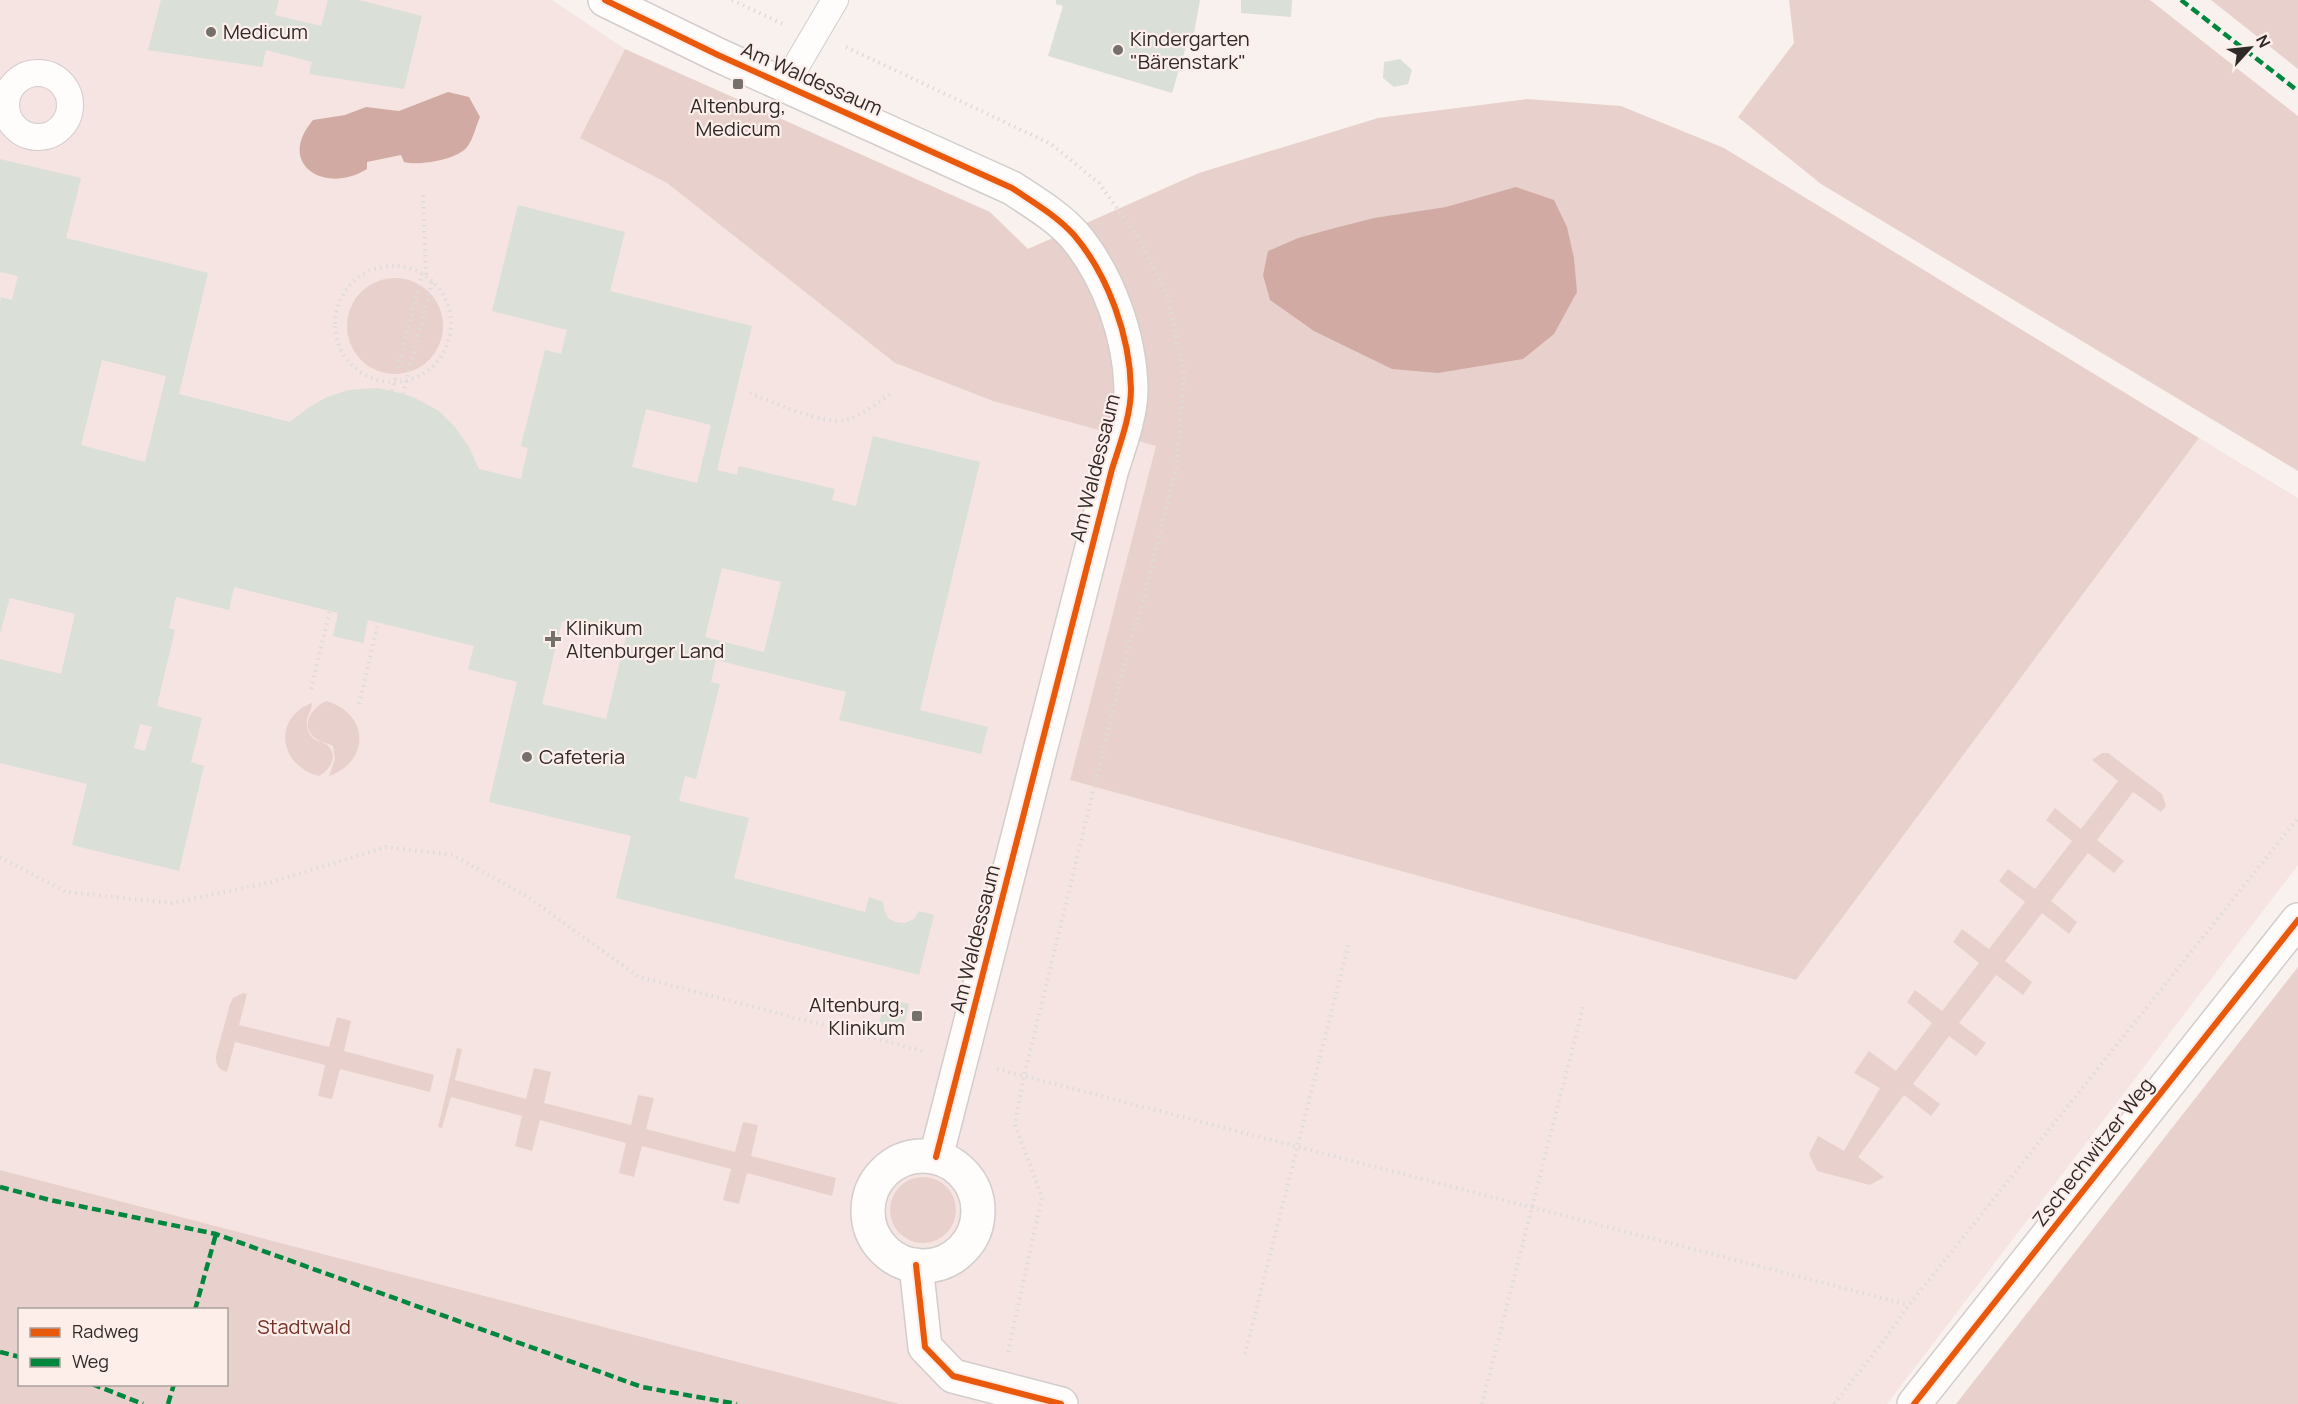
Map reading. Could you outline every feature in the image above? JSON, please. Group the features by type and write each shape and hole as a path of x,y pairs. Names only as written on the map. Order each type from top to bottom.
{"street":[{"name":"Am Waldessaum","path":"605,0 1012,188 1044,209 1074,235 1097,270 1116,308 1127,352 1131,390 1124,431 1112,469 936,1157"},
{"name":"Zschechwitzer Weg","path":"1914,1404 2298,920"},
{"path":"930,1155 936,1157 950,1162 967,1177 976,1196 978,1218 971,1238 957,1254 937,1264 916,1265 895,1258 879,1244 870,1225 868,1203 875,1183 889,1167 908,1157 930,1155"},
{"path":"916,1265 925,1347 953,1376 1061,1404"}],"lane":[{"path":"785,85 835,0"}],"path":[{"path":"392,391 424,274 423,195"},
{"path":"386,266 406,267 424,274 432,281 441,289 449,308 452,328 447,348 436,365 420,377 400,383 380,382 361,374 346,360 337,341 334,321 339,301 350,284 367,272 386,266"},
{"path":"403,394 432,281"},
{"path":"750,393 814,417 844,420 864,412 893,392"},
{"path":"311,689 330,610"},
{"path":"359,704 378,622"},
{"path":"1834,1404 1909,1305 2298,818"},
{"path":"0,857 66,892 172,903 272,882 386,847 453,855 528,897 639,977 1909,1305"},
{"path":"1245,1354 1349,942"},
{"path":"1482,1404 1584,1003"}],"shaded area":[{"name":"Klinikum Altenburger Land","path":"0,0 552,0 625,49 581,138 667,183 895,363 993,401 1157,446 1070,780 1796,980 2199,438 2298,498 2298,865 1887,1404 900,1404 0,1170"},
{"path":"448,92 469,97 480,117 473,137 462,152 446,159 418,163 404,162 401,155 367,162 367,169 336,179 322,177 310,171 303,162 300,150 303,136 313,120 345,115 366,107 399,111"},
{"path":"1516,187 1554,200 1567,227 1574,258 1577,292 1554,334 1523,359 1438,373 1392,369 1314,331 1270,300 1263,275 1268,251 1298,238 1335,228 1374,218 1446,207"}],"green space":[{"path":"1789,0 2150,0 2298,116 2298,471 1821,184 1738,117 1794,43"},
{"path":"2211,0 2298,0 2298,69"},
{"path":"625,49 990,212 1028,249 1199,173 1378,118 1527,99 1621,106 1724,148 2199,438 1796,980 1070,780 1156,446 993,401 895,363 667,183 580,138"},
{"path":"395,278 413,282 429,292 439,308 443,326 439,344 429,360 413,370 395,374 377,370 361,360 351,344 347,326 351,308 361,292 377,282"},
{"path":"326,701 340,707 351,716 357,726 359,737 358,749 352,760 343,769 329,776 335,759 333,746 313,736 308,726 311,714"},
{"path":"312,703 307,720 308,732 327,745 333,756 329,768 319,776 306,771 295,762 286,741 286,730 291,719 299,710"},
{"path":"2102,753 2108,753 2162,794 2166,806 2161,812 2133,792 2097,840 2124,861 2114,873 2088,853 2051,901 2077,922 2069,934 2042,913 2005,961 2032,982 2023,995 1996,975 1959,1023 1986,1043 1976,1056 1949,1036 1913,1084 1940,1104 1931,1116 1904,1095 1858,1157 1884,1177 1870,1185 1817,1171 1809,1154 1818,1136 1844,1151 1880,1088 1854,1073 1869,1051 1896,1071 1932,1023 1907,1002 1915,990 1942,1011 1979,963 1953,942 1962,929 1989,949 2025,902 1999,881 2008,869 2035,889 2072,841 2046,820 2055,808 2081,829 2118,781 2092,760"},
{"path":"2298,967 2298,1404 1956,1404"},
{"path":"243,993 247,994 239,1025 329,1047 337,1017 351,1021 344,1051 434,1075 430,1092 340,1069 332,1099 318,1096 325,1065 235,1042 227,1072 224,1071 218,1066 216,1056 230,1004 233,998"},
{"path":"457,1048 462,1049 455,1080 526,1099 534,1068 551,1072 544,1103 631,1125 638,1095 654,1098 646,1129 735,1152 743,1122 758,1125 751,1156 836,1178 832,1196 747,1173 739,1204 723,1200 731,1169 642,1146 634,1177 619,1173 626,1143 540,1120 532,1151 515,1146 522,1116 451,1097 442,1128 438,1127"},
{"name":"Stadtwald","path":"0,1170 900,1404 0,1404"},
{"path":"923,1177 936,1179 946,1187 954,1197 956,1210 954,1223 946,1233 936,1241 923,1243 910,1241 900,1233 892,1223 890,1210 892,1197 900,1187 910,1179"}],"building":[{"path":"161,0 279,0 275,15 321,26 328,0 359,0 422,16 404,89 309,74 312,62 266,50 262,67 148,50"},
{"name":"Kindergarten \"Bärenstark\"","path":"1056,0 1200,0 1192,44 1187,43 1172,93 1048,56 1063,6 1056,4"},
{"path":"1241,0 1292,0 1291,17 1241,13"},
{"path":"1400,59 1412,70 1408,84 1394,87 1383,78 1384,62"},
{"name":"Klinikum Altenburger Land","path":"0,159 81,178 66,238 208,273 179,394 290,422 327,397 349,390 377,388 392,391 413,397 439,411 455,427 469,447 479,469 521,479 528,448 521,446 545,350 561,354 567,330 492,311 518,205 625,232 610,291 752,326 717,470 737,475 739,466 835,489 832,500 856,506 873,436 980,462 920,710 988,727 981,754 839,720 846,692 716,660 711,682 720,684 696,779 685,776 679,801 749,818 734,878 865,912 869,897 883,902 888,918 895,922 905,923 914,919 919,911 934,915 919,975 616,898 631,836 489,802 517,682 468,669 474,646 368,620 363,643 333,636 338,613 234,587 229,610 176,597 169,628 175,630 157,706 202,718 191,762 204,766 179,871 72,845 87,784 0,763 0,659 61,674 75,614 10,598 0,633 0,302 1,297 12,300 18,276 0,272","holes":["102,360 166,376 145,462 81,445","646,409 711,425 697,483 632,467","722,568 781,582 764,652 705,637","562,621 626,637 606,719 542,704","140,724 152,727 145,751 134,748"]},
{"path":"885,998 909,1004 903,1030 879,1024"}],"marked path":[{"path":"2181,0 2298,91"},
{"path":"0,1187 50,1200 216,1234 642,1387 737,1404"},
{"path":"196,1308 216,1234"},
{"path":"0,1352 18,1356"},
{"path":"97,1386 143,1404"},
{"path":"168,1404 173,1386"}],"cycle path":[{"path":"605,0 718,55 1012,188 1052,215 1074,235 1097,268 1115,307 1130,369 1131,399 1127,419 1112,469 936,1157"},
{"path":"1914,1404 2298,920"},
{"path":"916,1265 925,1347 953,1376 1061,1404"}],"place":[{"name":"Medicum","path":"211,32"},
{"name":"Kindergarten \"Bärenstark\"","path":"1118,50"},
{"name":"Altenburg, Medicum","path":"738,84"},
{"name":"Klinikum Altenburger Land","path":"553,639"},
{"name":"Cafeteria","path":"527,757"},
{"name":"Altenburg, Klinikum","path":"917,1016"}]}
